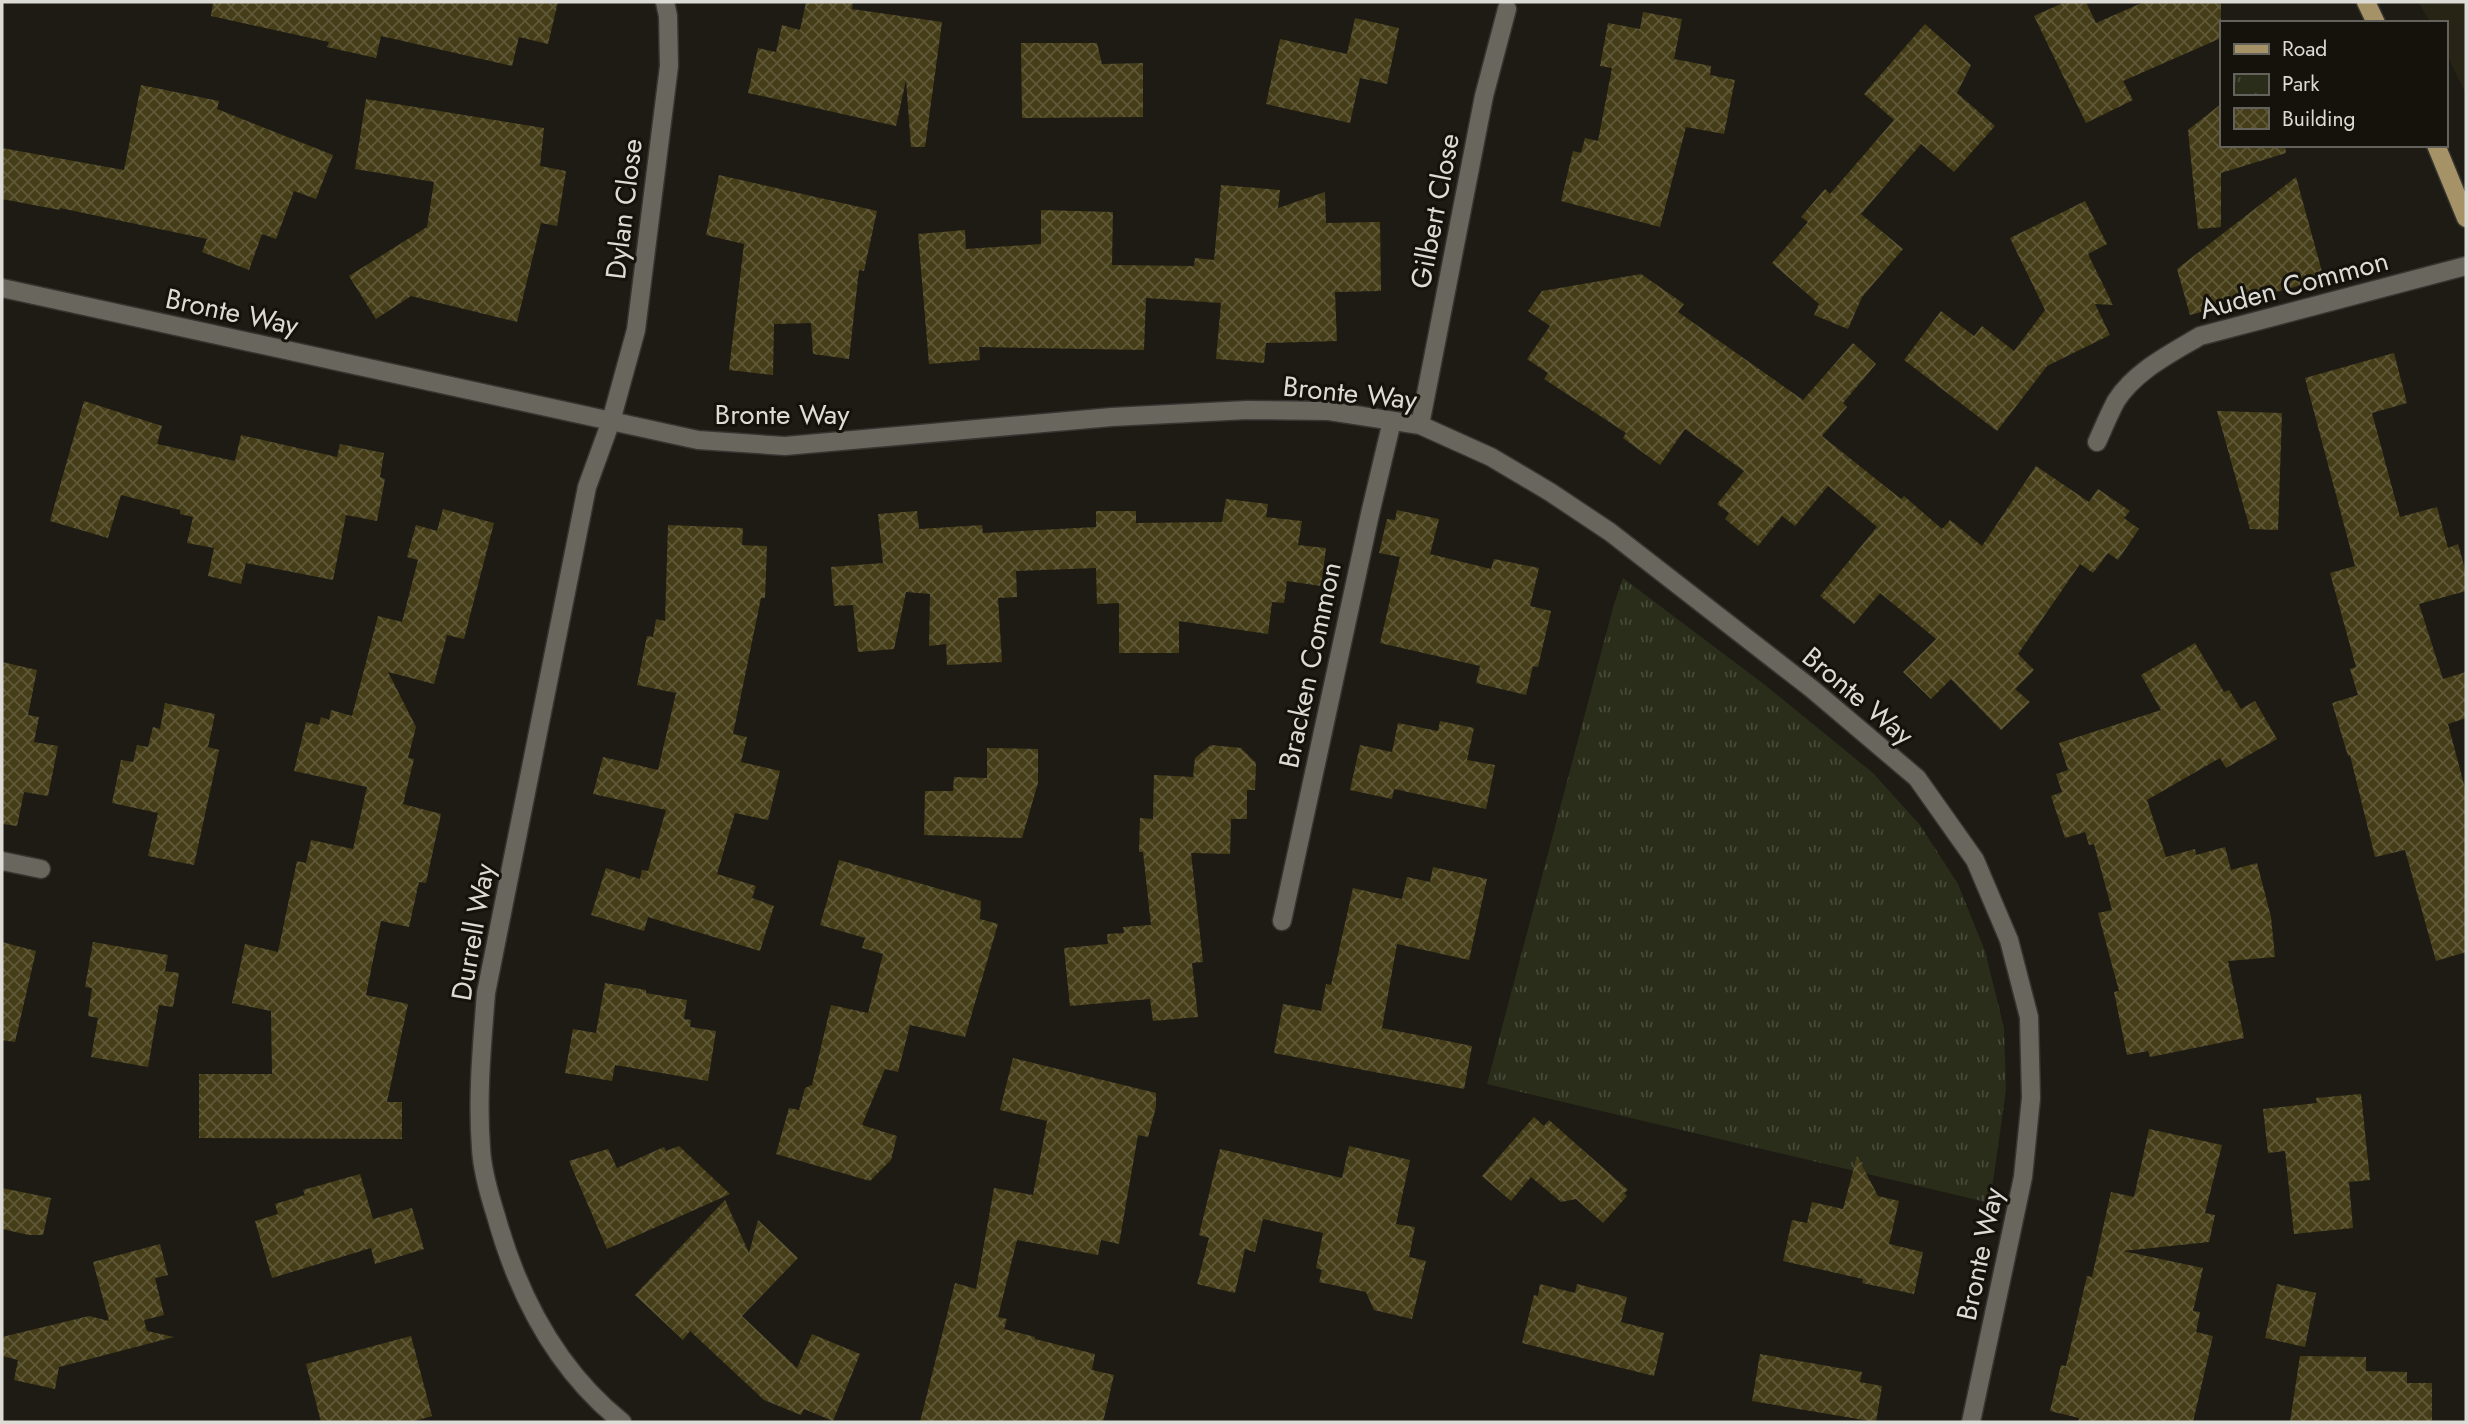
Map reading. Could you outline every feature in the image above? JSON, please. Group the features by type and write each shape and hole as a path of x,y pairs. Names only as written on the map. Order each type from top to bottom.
{"main road":[{"path":"2366,2 2375,21"},
{"path":"2437,147 2466,218"}],"street":[{"name":"Dylan Close","path":"611,421 636,330 668,66 668,16 665,2"},
{"name":"Gilbert Close","path":"1420,425 1484,96 1507,9"},
{"name":"Auden Common","path":"2097,442 2117,401 2137,377 2163,357 2200,336 2466,266"},
{"name":"Bronte Way","path":"2,288 698,440 785,446 1112,417 1247,410 1329,411 1420,425 1491,457 1600,525 1801,681 1917,778 1975,860 2009,940 2029,1017 2031,1098 2023,1177 1971,1422"},
{"name":"Durrell Way","path":"611,421 587,487 486,993 479,1076 481,1150 506,1253 530,1309 560,1356 600,1405 621,1422"},
{"name":"Bracken Common","path":"1282,921 1392,421"},
{"path":"2,862 41,869"}],"shaded area":[{"path":"2418,2 2466,2 2466,94 2447,55 2447,21 2430,21"}],"green space":[{"path":"1623,578 1765,685 1873,773 1920,825 1958,884 1985,951 2004,1028 2006,1090 1990,1203 1487,1084"}],"building":[{"path":"213,2 558,2 548,44 519,37 512,66 381,36 376,58 327,47 329,42 211,16"},
{"path":"806,2 853,2 852,9 942,22 925,147 911,147 906,80 896,126 748,93 758,48 776,52 782,25 800,30"},
{"path":"2065,2 2086,2 2096,23 2144,2 2221,2 2220,38 2123,81 2133,100 2086,123 2034,16"},
{"path":"1643,12 1682,19 1674,59 1711,66 1710,75 1735,80 1724,134 1686,127 1660,227 1561,201 1573,151 1581,153 1585,138 1598,141 1612,68 1600,66 1608,23 1640,29"},
{"path":"1355,18 1399,28 1387,84 1360,78 1350,123 1266,104 1280,39 1347,54"},
{"path":"1925,24 1971,65 1957,93 1995,126 1954,172 1921,144 1861,214 1903,249 1862,297 1848,329 1814,315 1819,304 1772,263 1808,222 1801,217 1825,189 1830,194 1894,120 1864,94"},
{"path":"1021,43 1097,43 1102,64 1143,63 1143,117 1022,118"},
{"path":"141,85 219,101 217,109 333,155 316,199 294,191 276,239 262,234 249,270 202,252 207,239 60,208 2,199 2,148 124,170"},
{"path":"366,99 544,128 540,166 566,171 557,226 541,223 517,322 411,296 376,319 349,276 427,227 434,182 355,169"},
{"path":"2220,105 2220,147 2285,147 2286,153 2221,173 2221,227 2198,229 2188,130"},
{"path":"719,175 877,211 864,271 859,270 849,359 813,354 811,323 774,324 773,375 729,370 744,244 706,235"},
{"path":"2296,177 2324,279 2190,315 2177,269"},
{"path":"1221,185 1280,190 1278,208 1325,192 1326,223 1380,222 1381,291 1335,292 1337,341 1266,343 1264,363 1216,359 1221,303 1146,298 1144,350 979,347 980,360 929,364 918,234 965,230 966,249 1041,244 1041,210 1113,212 1112,265 1194,266 1195,258 1214,260"},
{"path":"2085,201 2107,244 2088,254 2113,305 2095,304 2110,335 2047,366 1997,431 1904,360 1941,311 1974,336 1982,326 2014,351 2045,310 2010,238"},
{"path":"1641,274 1684,304 1678,312 1803,400 1853,343 1876,364 1843,403 1847,407 1822,436 1901,499 1904,496 1942,529 1950,520 1982,546 2036,466 2089,502 2098,489 2130,511 2124,518 2139,529 2118,560 2108,553 2093,573 2080,564 2018,654 2034,670 2015,689 2030,702 2001,730 1951,679 1931,699 1903,672 1936,639 1880,593 1854,624 1820,596 1877,527 1828,486 1795,526 1782,516 1758,546 1725,519 1729,513 1717,504 1744,471 1685,429 1660,465 1623,438 1626,433 1544,379 1548,373 1527,359 1550,326 1528,311 1542,291"},
{"path":"2394,353 2407,403 2372,413 2400,517 2437,507 2448,548 2458,544 2466,573 2466,591 2419,604 2443,679 2466,672 2466,718 2448,724 2466,792 2466,952 2436,961 2405,850 2375,857 2350,755 2348,756 2332,703 2358,695 2350,669 2356,667 2330,573 2355,566 2305,378"},
{"path":"84,401 162,426 157,444 235,461 241,435 337,457 340,444 384,453 380,477 385,479 377,521 346,515 333,580 246,563 241,584 208,576 214,548 187,543 193,517 180,514 180,510 121,495 108,538 50,521"},
{"path":"2217,411 2282,413 2278,530 2250,529"},
{"path":"1226,499 1268,504 1266,517 1302,521 1298,545 1326,548 1321,586 1287,581 1284,603 1272,602 1268,634 1179,621 1179,653 1119,653 1119,603 1097,604 1096,568 1016,571 1017,597 998,598 1002,662 947,665 946,644 929,646 930,594 906,592 894,649 858,652 853,605 834,606 831,567 883,563 878,514 917,511 919,529 982,525 983,533 1096,527 1096,511 1136,511 1136,523 1222,522"},
{"path":"443,509 494,523 464,639 447,635 434,684 388,672 416,727 408,758 414,759 403,804 441,814 426,883 419,882 409,927 381,921 366,995 408,1004 387,1102 402,1102 402,1139 199,1138 199,1074 272,1074 271,1011 232,1003 245,944 278,952 297,861 306,863 311,840 353,849 367,787 294,771 306,722 319,725 321,717 329,720 331,710 352,716 378,616 402,622 418,560 407,557 416,525 437,531"},
{"path":"1397,510 1439,519 1430,554 1491,569 1494,559 1539,568 1530,606 1551,611 1538,667 1533,666 1526,695 1476,683 1480,666 1380,643 1400,557 1379,553 1387,519 1395,520"},
{"path":"668,525 743,528 742,545 767,546 765,598 761,598 733,734 747,737 741,762 780,771 768,820 735,813 717,874 756,886 752,898 774,906 760,951 648,917 644,931 591,915 606,868 640,879 642,870 648,871 666,810 593,794 603,757 658,770 676,693 637,685 647,636 653,637 656,619 665,621"},
{"path":"2195,643 2224,692 2229,690 2241,709 2255,701 2277,739 2226,768 2220,758 2147,800 2166,857 2195,849 2196,855 2225,847 2231,870 2257,863 2271,917 2275,957 2228,961 2244,1038 2150,1057 2148,1051 2127,1055 2114,992 2119,991 2098,913 2112,910 2094,844 2089,845 2085,832 2065,838 2051,796 2062,792 2056,774 2068,770 2059,743 2161,710 2141,675"},
{"path":"2,662 37,670 28,715 39,717 34,742 58,746 48,796 24,792 17,826 2,824"},
{"path":"165,703 215,714 208,747 219,750 194,865 148,856 158,813 112,803 121,760 133,762 137,745 148,747 153,727 160,729"},
{"path":"1440,721 1474,728 1467,760 1495,765 1486,809 1394,789 1392,799 1350,790 1360,745 1392,752 1398,723 1438,731"},
{"path":"1211,745 1241,748 1256,763 1255,790 1247,790 1247,819 1231,819 1230,854 1191,853 1203,962 1192,963 1198,1017 1153,1021 1150,999 1070,1006 1064,948 1108,944 1107,934 1124,933 1123,927 1151,925 1143,852 1139,852 1140,818 1153,819 1154,775 1193,777 1195,758"},
{"path":"987,748 1038,749 1038,783 1022,838 924,835 925,791 953,791 954,777 987,778"},
{"path":"839,860 981,901 980,919 998,924 965,1037 910,1025 898,1072 885,1069 862,1125 897,1136 891,1160 870,1181 776,1154 789,1108 799,1110 805,1088 812,1085 831,1005 868,1013 883,954 862,948 865,938 820,925"},
{"path":"1433,867 1487,879 1469,960 1397,944 1382,1028 1472,1046 1464,1089 1274,1053 1283,1004 1321,1011 1326,984 1331,985 1353,888 1402,899 1407,877 1430,882"},
{"path":"2,942 36,951 15,1042 2,1040"},
{"path":"93,942 168,955 165,971 179,973 173,1007 159,1005 148,1067 91,1057 98,1018 88,1016 92,988 85,987"},
{"path":"605,983 687,1000 684,1019 691,1020 690,1027 716,1031 708,1081 615,1065 612,1081 565,1073 573,1029 596,1033"},
{"path":"1013,1058 1156,1093 1156,1107 1148,1137 1138,1135 1119,1244 1101,1240 1098,1255 1017,1240 998,1317 1007,1319 1004,1329 1095,1354 1092,1370 1114,1375 1103,1422 920,1422 955,1283 976,1289 994,1188 1033,1195 1047,1121 1000,1110"},
{"path":"2361,1094 2370,1180 2349,1182 2353,1228 2294,1234 2285,1151 2268,1153 2263,1109 2317,1103 2316,1098"},
{"path":"1534,1117 1544,1126 1549,1120 1628,1190 1624,1193 1627,1196 1603,1223 1576,1199 1561,1202 1531,1177 1511,1201 1482,1176"},
{"path":"2149,1129 2222,1145 2205,1213 2215,1215 2209,1242 2123,1251 2203,1268 2193,1311 2200,1312 2196,1332 2213,1336 2193,1422 2078,1422 2079,1418 2050,1411 2061,1365 2066,1366 2087,1276 2092,1277 2111,1192 2134,1197"},
{"path":"679,1146 730,1194 607,1249 569,1161 608,1149 617,1168 664,1147 666,1151"},
{"path":"1349,1146 1410,1160 1396,1224 1415,1227 1409,1257 1426,1261 1412,1319 1374,1310 1366,1292 1319,1282 1322,1270 1316,1268 1323,1233 1263,1219 1255,1252 1245,1249 1235,1293 1197,1284 1209,1238 1199,1235 1220,1149 1342,1178"},
{"path":"1857,1156 1878,1196 1899,1201 1889,1244 1923,1252 1914,1294 1783,1261 1792,1220 1807,1223 1812,1202 1843,1209"},
{"path":"360,1174 373,1219 412,1208 424,1249 375,1264 371,1248 272,1278 255,1221 278,1214 275,1204 305,1195 303,1190"},
{"path":"2,1188 51,1198 43,1235 2,1229"},
{"path":"725,1200 749,1253 758,1220 798,1258 742,1316 797,1368 812,1334 860,1354 833,1421 804,1409 801,1415 764,1400 690,1331 683,1340 635,1295"},
{"path":"160,1244 168,1275 155,1278 164,1315 144,1320 147,1331 174,1337 59,1367 55,1389 14,1380 18,1360 2,1356 2,1337 89,1316 109,1321 93,1262"},
{"path":"1540,1284 1575,1293 1577,1284 1627,1297 1621,1322 1664,1333 1654,1376 1522,1343 1534,1295 1538,1296"},
{"path":"2277,1284 2316,1293 2305,1347 2265,1338"},
{"path":"411,1336 432,1416 411,1422 321,1422 306,1364"},
{"path":"1760,1354 1862,1372 1860,1382 1882,1386 1876,1422 1752,1401"},
{"path":"2300,1356 2366,1357 2366,1371 2407,1372 2407,1383 2432,1383 2432,1422 2290,1422"}]}
